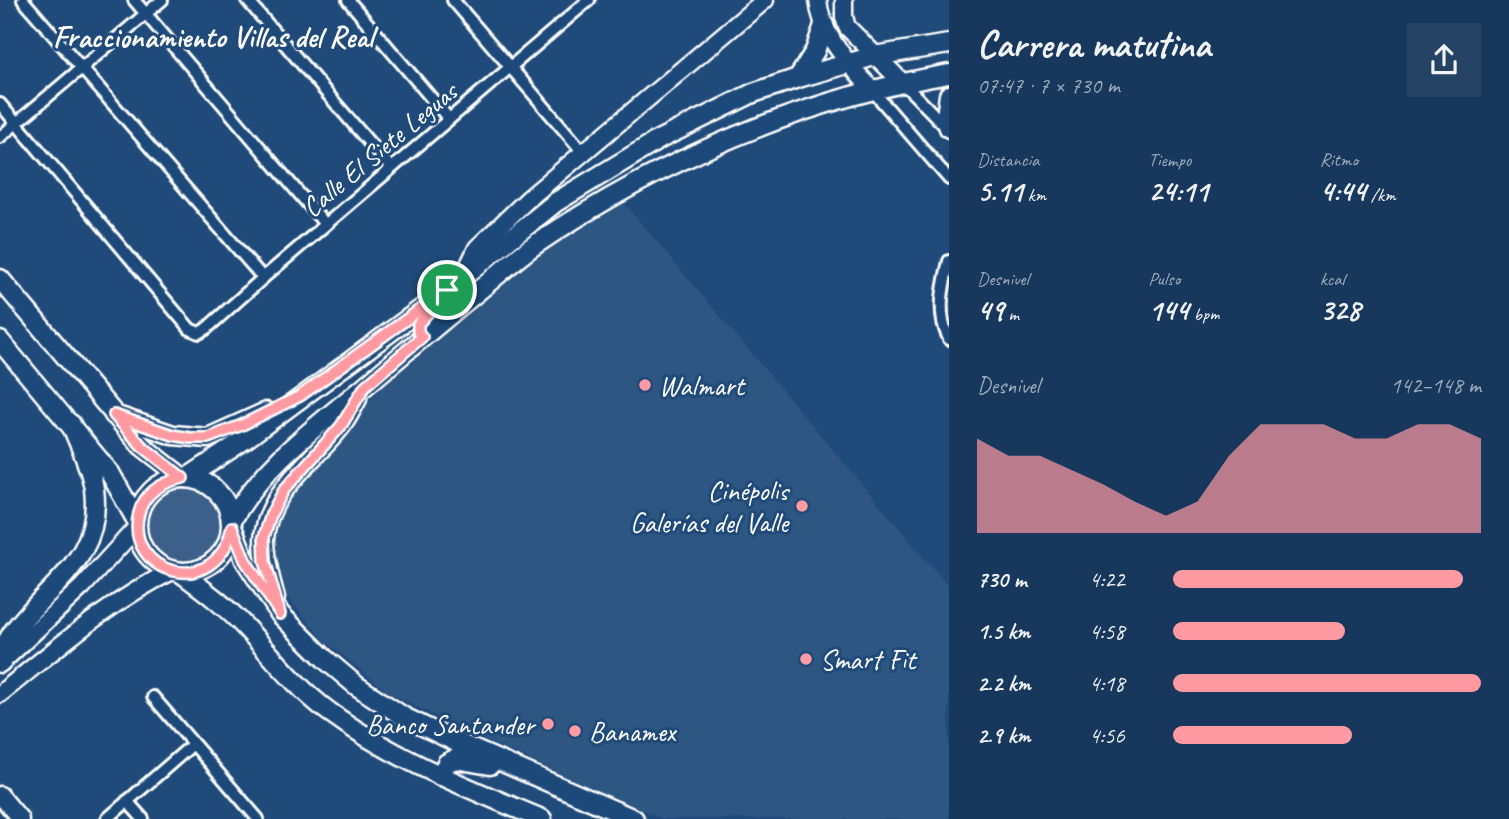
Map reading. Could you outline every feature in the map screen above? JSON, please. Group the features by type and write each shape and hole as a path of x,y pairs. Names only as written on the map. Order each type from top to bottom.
{"main road":[{"path":"463,276 477,248 583,152 765,0"},
{"path":"818,0 824,25 848,62 872,90"},
{"path":"844,0 847,27 902,82"},
{"path":"798,78 816,51 824,25"},
{"path":"185,478 244,440 300,396 447,290 556,202 660,139 742,99 798,78 874,56 949,44"},
{"path":"0,694 136,589 176,572 192,572 212,564 226,547 232,523 244,499 274,463 534,246 598,205 672,166 770,121 902,82 949,74"},
{"path":"949,95 946,117 949,129"},
{"path":"0,279 142,446 185,478"},
{"path":"422,337 418,332 418,324 447,290"},
{"path":"0,341 110,473 137,524 144,550 152,559 217,600 284,671 326,710 379,746 440,776 542,819"},
{"path":"280,614 265,561 264,537 271,514 284,490 341,426 365,386"},
{"path":"114,415 173,435 208,438 242,425 300,396"},
{"path":"0,656 13,632 76,564 90,538 96,512 94,486 71,424"},
{"path":"0,664 83,586 137,524 146,497 167,481 185,478 200,481 221,496 245,560 280,614 325,659 357,686 414,722 634,819"},
{"path":"440,776 447,763 455,759 492,766 511,765"},
{"path":"0,795 20,819"}],"street":[{"path":"23,0 263,278"},
{"path":"134,0 325,224"},
{"path":"0,137 162,0"},
{"path":"247,0 391,168"},
{"path":"348,0 449,119"},
{"path":"453,0 583,152"},
{"name":"Calle El Siete Leguas","path":"16,123 190,329 199,333 206,330 325,224 587,1"},
{"path":"902,82 949,129"},
{"path":"872,90 949,179"},
{"path":"0,104 16,123"},
{"path":"949,261 942,298 942,326 949,338"},
{"path":"153,697 258,819"},
{"path":"107,819 192,745"},
{"path":"127,801 143,819"}],"shaded area":[{"path":"625,204 949,587 949,819 663,819 478,737 388,692 323,639 285,595 271,560 272,527 287,498 360,410 402,366 510,275 589,221"},
{"path":"184,488 205,494 215,504 221,525 215,546 205,556 184,562 163,556 153,546 147,525 153,504 163,494"}],"place":[{"name":"Walmart","path":"645,385"},
{"name":"Cinépolis Galerías del Valle","path":"802,506"},
{"name":"Smart Fit","path":"806,659"},
{"name":"Banco Santander","path":"548,724"},
{"name":"Banamex","path":"575,731"}],"district":[{"name":"Fraccionamiento Villas del Real","path":"213,37"}],"route":[{"path":"447,290 418,324 418,332 422,337 365,386 341,426 284,490 271,514 264,537 265,561 280,614 245,560 232,527 226,547 220,556 212,564 192,572 172,571 161,566 144,550 137,527 140,508 146,497 156,488 167,481 183,478 142,446 114,415 173,435 208,438 242,425 300,396 447,290"}]}
